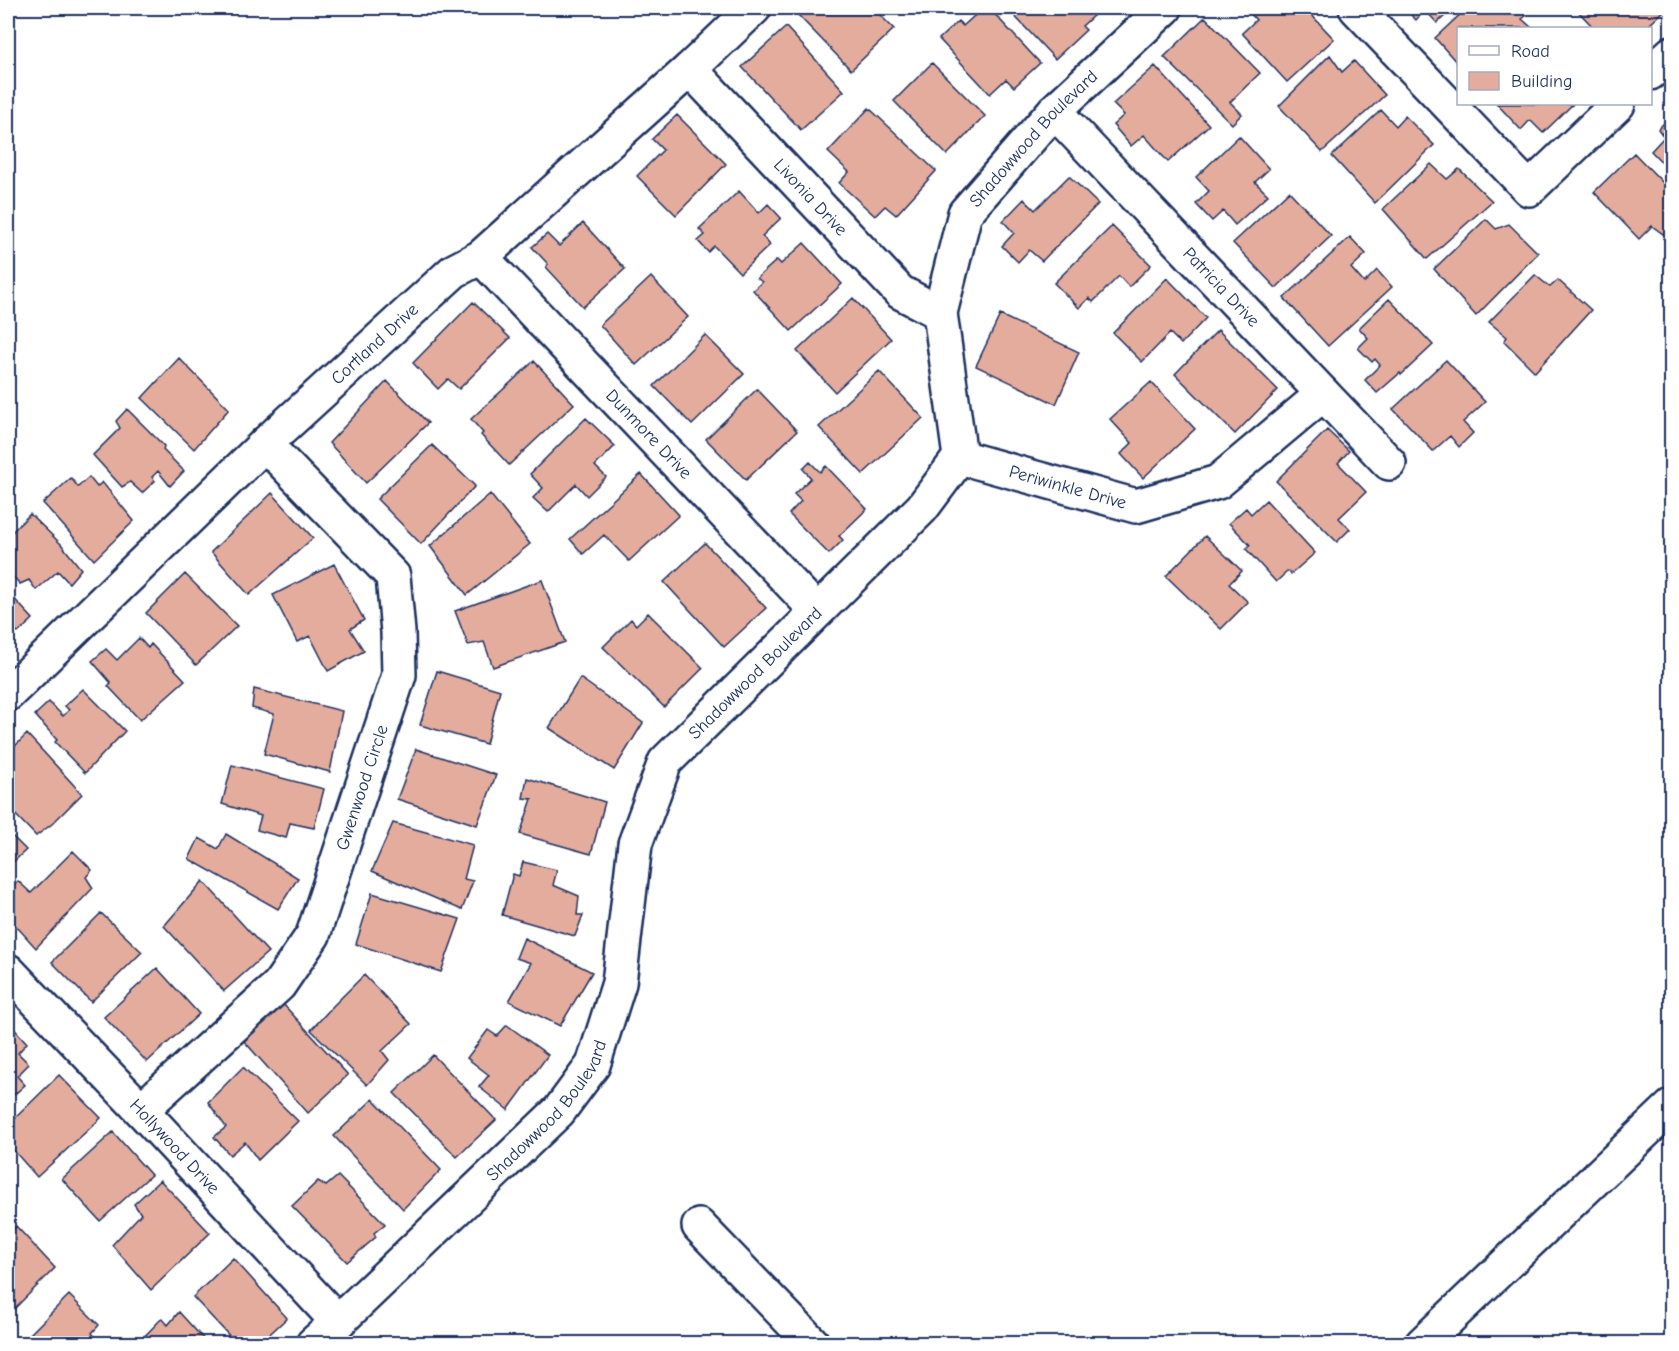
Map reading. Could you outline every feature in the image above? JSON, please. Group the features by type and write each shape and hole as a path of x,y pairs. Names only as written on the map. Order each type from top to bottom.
{"street":[{"name":"Cortland Drive","path":"8,694 265,444 453,271 481,257 690,69 754,8"},
{"name":"Shadowwood Boulevard","path":"313,1344 559,1111 593,1065 619,983 635,844 665,762 922,508 960,457 940,313 965,213 1054,111 1165,8"},
{"path":"1356,8 1529,189 1617,105"},
{"path":"1652,71 1671,53"},
{"name":"Livonia Drive","path":"690,69 900,292 940,313"},
{"name":"Patricia Drive","path":"1054,111 1389,463"},
{"name":"Dunmore Drive","path":"481,257 817,611"},
{"name":"Periwinkle Drive","path":"960,457 1136,506 1218,482 1323,394"},
{"name":"Gwenwood Circle","path":"141,1110 279,985 313,935 399,675 393,576 265,444"},
{"name":"Hollywood Drive","path":"8,971 338,1322"},
{"path":"1422,1344 1671,1106"},
{"path":"699,1226 806,1341"}],"building":[{"path":"806,8 873,8 894,29 851,70 798,15"},
{"path":"897,8 909,8 902,13"},
{"path":"983,8 989,8 1040,63 1014,87 1006,79 990,94 939,39 958,21 963,26"},
{"path":"1007,8 1087,8 1094,15 1082,26 1086,30 1055,59"},
{"path":"1256,8 1305,8 1334,39 1287,82 1242,33 1256,20 1250,13"},
{"path":"1404,8 1454,8 1437,23 1425,10 1416,20"},
{"path":"1467,8 1519,8 1526,16 1522,19 1531,27 1457,27 1457,63 1435,38"},
{"path":"1575,8 1667,8 1647,27 1593,27"},
{"path":"1205,17 1260,73 1230,102 1242,114 1232,124 1164,57"},
{"path":"786,27 844,91 801,130 742,67"},
{"path":"1330,55 1342,72 1354,61 1385,95 1322,152 1279,106"},
{"path":"932,63 985,116 947,155 894,101"},
{"path":"1155,66 1209,125 1168,162 1144,135 1131,146 1113,125 1124,115 1113,104"},
{"path":"1498,105 1572,105 1543,133 1530,120 1521,130"},
{"path":"869,108 936,171 896,215 885,206 875,216 839,183 849,172 828,152"},
{"path":"1381,110 1396,126 1405,116 1434,145 1375,203 1332,156"},
{"path":"677,115 726,164 676,215 637,176 663,150 652,139"},
{"path":"1672,115 1672,173 1651,151 1664,137 1658,129"},
{"path":"1239,136 1269,169 1255,182 1268,195 1235,225 1223,211 1212,221 1196,204 1209,191 1196,177"},
{"path":"1634,153 1672,192 1672,226 1663,234 1652,226 1639,239 1594,192"},
{"path":"1431,164 1447,179 1459,169 1492,201 1427,259 1383,209"},
{"path":"1069,176 1098,204 1042,261 1029,250 1018,262 1002,246 1014,233 1003,221 1024,199 1035,210"},
{"path":"739,191 759,213 768,204 781,218 762,236 770,245 740,273 714,246 708,252 698,241 705,235 699,229"},
{"path":"1289,191 1331,236 1276,288 1233,243"},
{"path":"1486,219 1496,229 1509,224 1538,253 1476,316 1434,269"},
{"path":"583,223 625,269 583,307 546,267 548,264 532,247 547,234 559,246"},
{"path":"1112,226 1151,265 1129,287 1119,276 1093,302 1089,298 1079,308 1054,283"},
{"path":"1350,237 1366,254 1351,268 1364,283 1377,270 1392,287 1328,346 1284,298"},
{"path":"804,243 842,284 791,331 753,290 762,282 757,278 777,260 781,264"},
{"path":"1535,275 1550,287 1558,280 1591,310 1535,372 1504,341 1507,337 1489,322"},
{"path":"651,277 688,317 636,365 600,325"},
{"path":"1167,278 1206,318 1181,344 1170,333 1142,362 1113,333"},
{"path":"853,298 891,339 835,392 797,351"},
{"path":"1389,299 1433,345 1401,375 1400,373 1377,393 1365,380 1380,365 1375,359 1372,362 1358,348 1368,338 1359,328"},
{"path":"473,302 510,338 459,389 448,379 438,389 413,363"},
{"path":"1000,315 1079,352 1056,404 976,366"},
{"path":"1218,330 1278,390 1235,434 1175,374"},
{"path":"705,335 744,374 692,425 654,386"},
{"path":"179,358 229,409 194,449 142,398"},
{"path":"1446,360 1485,402 1463,422 1473,433 1459,447 1450,436 1433,451 1393,409"},
{"path":"534,361 574,404 509,465 481,435 483,433 471,419"},
{"path":"879,371 923,418 863,474 819,427"},
{"path":"387,381 428,423 366,483 329,443"},
{"path":"1151,382 1195,429 1143,478 1121,454 1132,443 1110,419"},
{"path":"757,389 797,431 746,480 706,439"},
{"path":"127,409 164,446 163,450 184,471 170,486 158,471 152,477 155,481 142,493 130,482 122,487 93,455 120,428 116,421"},
{"path":"586,418 615,446 595,466 606,477 587,496 576,484 548,512 533,498 543,488 530,474"},
{"path":"1327,430 1349,451 1338,463 1366,492 1339,518 1350,529 1337,542 1276,481"},
{"path":"432,445 475,486 421,544 377,499"},
{"path":"810,462 820,472 826,466 867,509 839,536 843,540 829,554 789,514 801,501 794,494 811,478 803,469"},
{"path":"641,474 679,515 629,561 604,535 583,554 570,539"},
{"path":"89,477 97,487 102,482 134,521 94,560 43,503 71,478 78,487"},
{"path":"272,493 313,538 249,595 211,552"},
{"path":"490,494 530,544 467,595 430,546"},
{"path":"1266,500 1315,553 1291,574 1288,571 1276,582 1246,549 1250,545 1229,523 1246,508 1251,514"},
{"path":"30,514 61,544 81,569 69,583 58,571 36,590 29,580 20,584 8,571 8,536"},
{"path":"1205,536 1242,571 1229,584 1248,602 1221,629 1166,576"},
{"path":"705,543 766,608 724,647 664,582"},
{"path":"334,564 364,620 350,629 364,651 328,671 310,636 297,642 273,595"},
{"path":"185,574 237,626 196,665 146,613"},
{"path":"542,580 565,642 493,667 484,642 468,645 455,611"},
{"path":"8,592 33,619 18,633 8,620"},
{"path":"648,613 703,668 664,707 603,647 631,619 636,625"},
{"path":"139,638 148,648 151,644 185,680 140,720 108,686 111,683 92,661 106,649 117,660"},
{"path":"437,671 500,690 486,744 420,725"},
{"path":"580,678 643,723 614,770 549,728"},
{"path":"83,689 125,731 85,773 55,742 57,740 35,715 49,702 63,716 69,710 65,706"},
{"path":"254,689 342,711 330,772 264,754 274,714 252,708"},
{"path":"27,734 82,794 52,824 36,836 8,807 8,753"},
{"path":"416,749 496,775 477,825 397,799"},
{"path":"232,765 324,789 314,828 290,823 286,838 257,830 261,816 222,804"},
{"path":"527,778 605,802 591,854 520,834 532,799 523,798"},
{"path":"393,823 473,845 464,879 473,881 462,910 372,871"},
{"path":"8,832 26,850 8,867"},
{"path":"226,834 298,878 278,909 189,859 199,838 218,849"},
{"path":"73,851 92,870 86,877 93,888 36,948 8,917 8,892 18,881 31,893"},
{"path":"523,862 557,870 553,885 579,896 577,915 583,915 575,936 502,915 513,874 519,876"},
{"path":"203,881 268,952 224,991 164,926"},
{"path":"372,893 460,919 441,972 356,944"},
{"path":"101,913 142,952 91,1002 52,962"},
{"path":"524,938 592,972 560,1026 509,1001 531,963 516,958"},
{"path":"157,968 199,1014 147,1062 104,1017"},
{"path":"364,975 411,1024 382,1051 389,1060 367,1085 311,1030"},
{"path":"283,1004 348,1075 308,1113 244,1041"},
{"path":"8,1022 27,1043 18,1053 29,1064 17,1076 25,1085 8,1100"},
{"path":"507,1025 548,1055 508,1110 479,1087 489,1075 467,1058 488,1030 497,1036"},
{"path":"433,1055 496,1120 457,1157 394,1093"},
{"path":"243,1067 298,1121 258,1160 245,1142 230,1155 214,1137 226,1127 208,1102"},
{"path":"59,1075 101,1118 37,1177 8,1144 8,1125"},
{"path":"373,1099 441,1170 403,1209 334,1136"},
{"path":"113,1132 151,1175 100,1221 62,1179"},
{"path":"338,1176 385,1224 374,1233 376,1237 347,1262 292,1206 318,1181 326,1186"},
{"path":"160,1180 210,1233 151,1290 112,1245 141,1214 134,1204"},
{"path":"16,1226 55,1268 8,1315 8,1236"},
{"path":"233,1258 287,1318 259,1344 237,1344 193,1297"},
{"path":"69,1295 99,1325 92,1333 101,1344 20,1344"},
{"path":"179,1312 208,1344 137,1344 162,1318 168,1325"}]}
